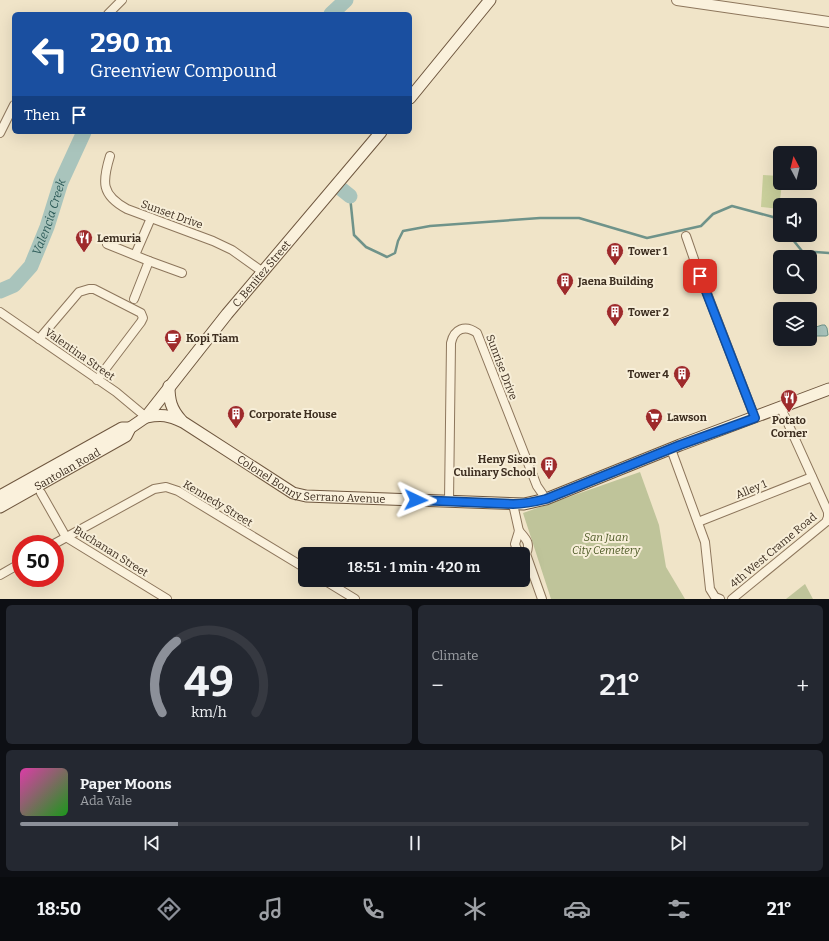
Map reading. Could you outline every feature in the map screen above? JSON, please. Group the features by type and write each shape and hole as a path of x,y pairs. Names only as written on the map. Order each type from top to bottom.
{"main road":[{"path":"412,96 490,0"},
{"name":"C. Benitez Street","path":"146,417 227,314 379,134"},
{"path":"169,386 170,404 174,413 183,422"},
{"name":"Colonel Bonny Serrano Avenue","path":"146,417 162,415 169,416 183,422 293,493 306,496 524,504 546,499 671,449 829,389"},
{"name":"Santolan Road","path":"0,507 126,436 130,428 146,417"},
{"name":"Santolan Road","path":"0,496 122,428 130,428"}],"street":[{"path":"110,12 122,0"},
{"path":"677,0 829,22"},
{"path":"0,133 12,109"},
{"name":"Sunset Drive","path":"110,156 105,173 106,186 110,196 115,202 127,209 213,241 232,250 263,272"},
{"path":"135,255 151,218"},
{"path":"686,236 755,418"},
{"path":"107,244 182,273"},
{"path":"134,299 149,261"},
{"path":"39,339 79,292 84,290 94,289 136,309 141,313 143,318 141,322 97,380"},
{"name":"Valentina Street","path":"0,312 116,392 146,417"},
{"name":"Sunrise Drive","path":"449,501 451,343 452,337 458,330 467,328 472,329 477,333 537,486 546,499"},
{"name":"4th West Crame Road","path":"732,599 826,522 828,518 828,512 781,408"},
{"path":"671,449 705,542 710,589 715,597 720,599"},
{"name":"Alley 1","path":"698,522 812,477"},
{"name":"Kennedy Street","path":"66,537 154,489 166,487 178,491 298,562"},
{"name":"Buchanan Street","path":"41,493 66,537 167,599"},
{"path":"513,504 519,531 526,539 529,547"},
{"path":"0,574 12,568"},
{"path":"530,569 542,599"},
{"path":"335,587 355,599"}],"green space":[{"path":"763,175 773,176 773,190 781,190 780,198 773,198 773,208 761,207"},
{"name":"San Juan City Cemetery","path":"640,472 659,525 666,567 685,599 551,599 523,513"},
{"path":"805,584 813,599 786,599"}],"water":[{"path":"825,325 828,335 817,336 817,327"}],"waterway":[{"path":"333,12 346,0"},
{"name":"Valencia Creek","path":"0,291 14,285 31,266 47,227 61,182 83,134"},
{"path":"340,188 350,196"},
{"path":"350,196 354,235 366,247 387,257 395,253 398,241 403,231 430,226 540,218 579,218 647,238 701,226 713,214 732,206 773,217"},
{"path":"795,242 802,251 829,253"}],"place":[{"name":"Lemuria","path":"84,253"},
{"name":"Tower 1","path":"615,266"},
{"name":"Jaena Building","path":"565,296"},
{"name":"Tower 2","path":"615,327"},
{"name":"Kopi Tiam","path":"173,353"},
{"name":"Tower 4","path":"682,389"},
{"name":"Potato Corner","path":"789,413"},
{"name":"Corporate House","path":"236,429"},
{"name":"Lawson","path":"654,432"},
{"name":"Heny Sison Culinary School","path":"549,480"}],"route":[{"path":"416,500 513,504 524,504 538,501 590,482 680,445 755,418 700,276"}]}
